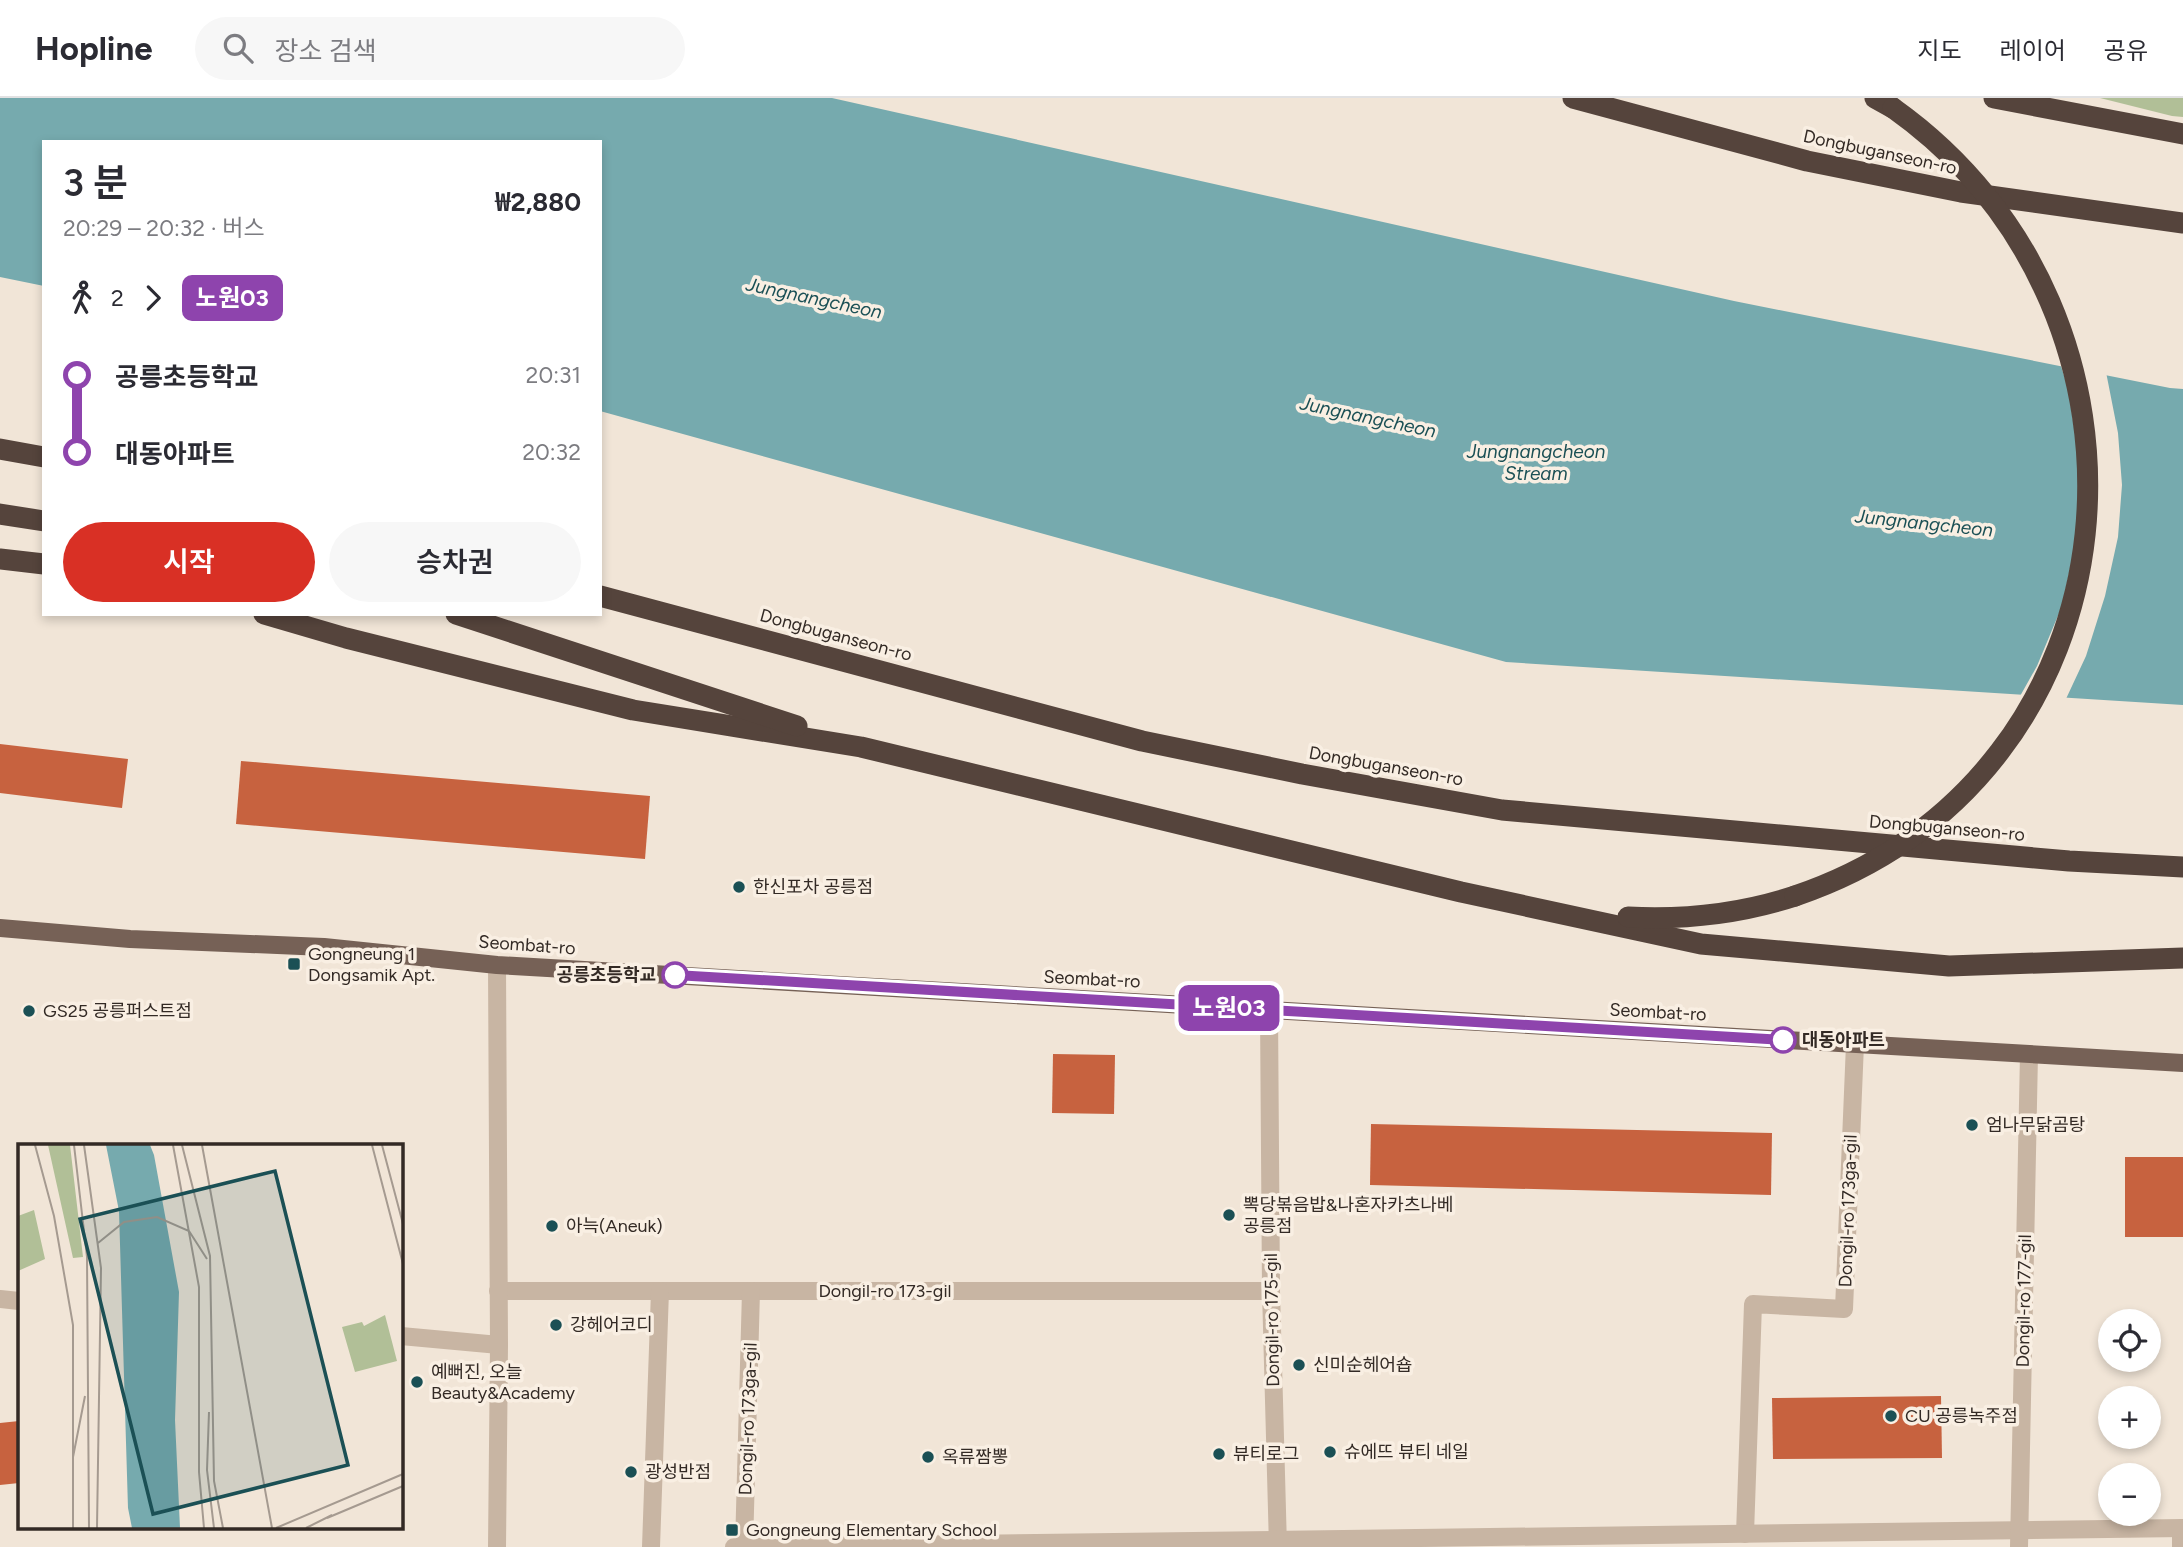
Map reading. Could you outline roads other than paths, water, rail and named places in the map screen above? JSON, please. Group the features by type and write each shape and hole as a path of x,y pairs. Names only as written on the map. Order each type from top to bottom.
{"highway":[{"name":"Dongbuganseon-ro","path":"1573,98 1807,161 1961,192 2183,223"},
{"path":"1994,98 2183,134"},
{"path":"1545,909 1664,919 1719,914 1795,897 1853,873 1908,840 1964,793 1997,758 2028,714 2059,654 2081,592 2091,544 2096,490 2095,446 2079,358 2057,298 2032,251 1997,201 1949,151 1884,103"},
{"path":"0,449 42,457"},
{"path":"0,514 42,521"},
{"path":"0,559 42,564"},
{"name":"Dongbuganseon-ro","path":"602,597 1142,741 1302,774 1488,807 2069,862 2183,867"},
{"path":"271,616 346,638 633,710 861,747 1461,892 1701,944 1948,966 2183,957"},
{"path":"462,616 861,747"}],"main road":[{"name":"Seombat-ro","path":"0,928 130,939 324,947 497,965 2183,1063"}],"street":[{"path":"497,965 497,1547"},
{"name":"Dongil-ro 175-gil","path":"1269,1010 1271,1291 1278,1543"},
{"name":"Dongil-ro 173ga-gil","path":"1745,1534 1753,1304 1844,1309 1855,1044"},
{"name":"Dongil-ro 177-gil","path":"2019,1538 2029,1054"},
{"name":"Dongil-ro 173-gil","path":"498,1291 1271,1291"},
{"path":"651,1547 660,1291"},
{"name":"Dongil-ro 173ga-gil","path":"744,1547 751,1291"},
{"path":"0,1299 18,1301"},
{"path":"402,1336 499,1345"},
{"path":"734,1547 1278,1543 1745,1534 2019,1538 2182,1528 2181,1547"}],"water":[{"name":"Jungnangcheon Stream","path":"0,98 832,98 1734,301 2183,389 2183,705 1506,662 602,412 602,140 42,140 42,286 0,277"}],"place":[{"name":"한신포차 공릉점","path":"739,887"},
{"name":"Gongneung 1 Dongsamik Apt.","path":"294,964"},
{"name":"공릉초등학교","path":"675,975"},
{"name":"GS25 공릉퍼스트점","path":"29,1011"},
{"name":"대동아파트","path":"1783,1040"},
{"name":"엄나무닭곰탕","path":"1972,1125"},
{"name":"뽁당볶음밥&나혼자카츠나베 공릉점","path":"1229,1215"},
{"name":"아늑(Aneuk)","path":"552,1226"},
{"name":"강헤어코디","path":"556,1325"},
{"name":"신미순헤어숍","path":"1299,1365"},
{"name":"예뻐진, 오늘 Beauty&Academy","path":"417,1382"},
{"name":"CU 공릉녹주점","path":"1891,1416"},
{"name":"슈에뜨 뷰티 네일","path":"1330,1452"},
{"name":"뷰티로그","path":"1219,1454"},
{"name":"옥류짬뽕","path":"928,1457"},
{"name":"광성반점","path":"631,1472"},
{"name":"Gongneung Elementary School","path":"732,1530"}],"water label":[{"name":"Jungnangcheon","path":"814,298"},
{"name":"Jungnangcheon","path":"1368,417"},
{"name":"Jungnangcheon","path":"1924,523"}]}
